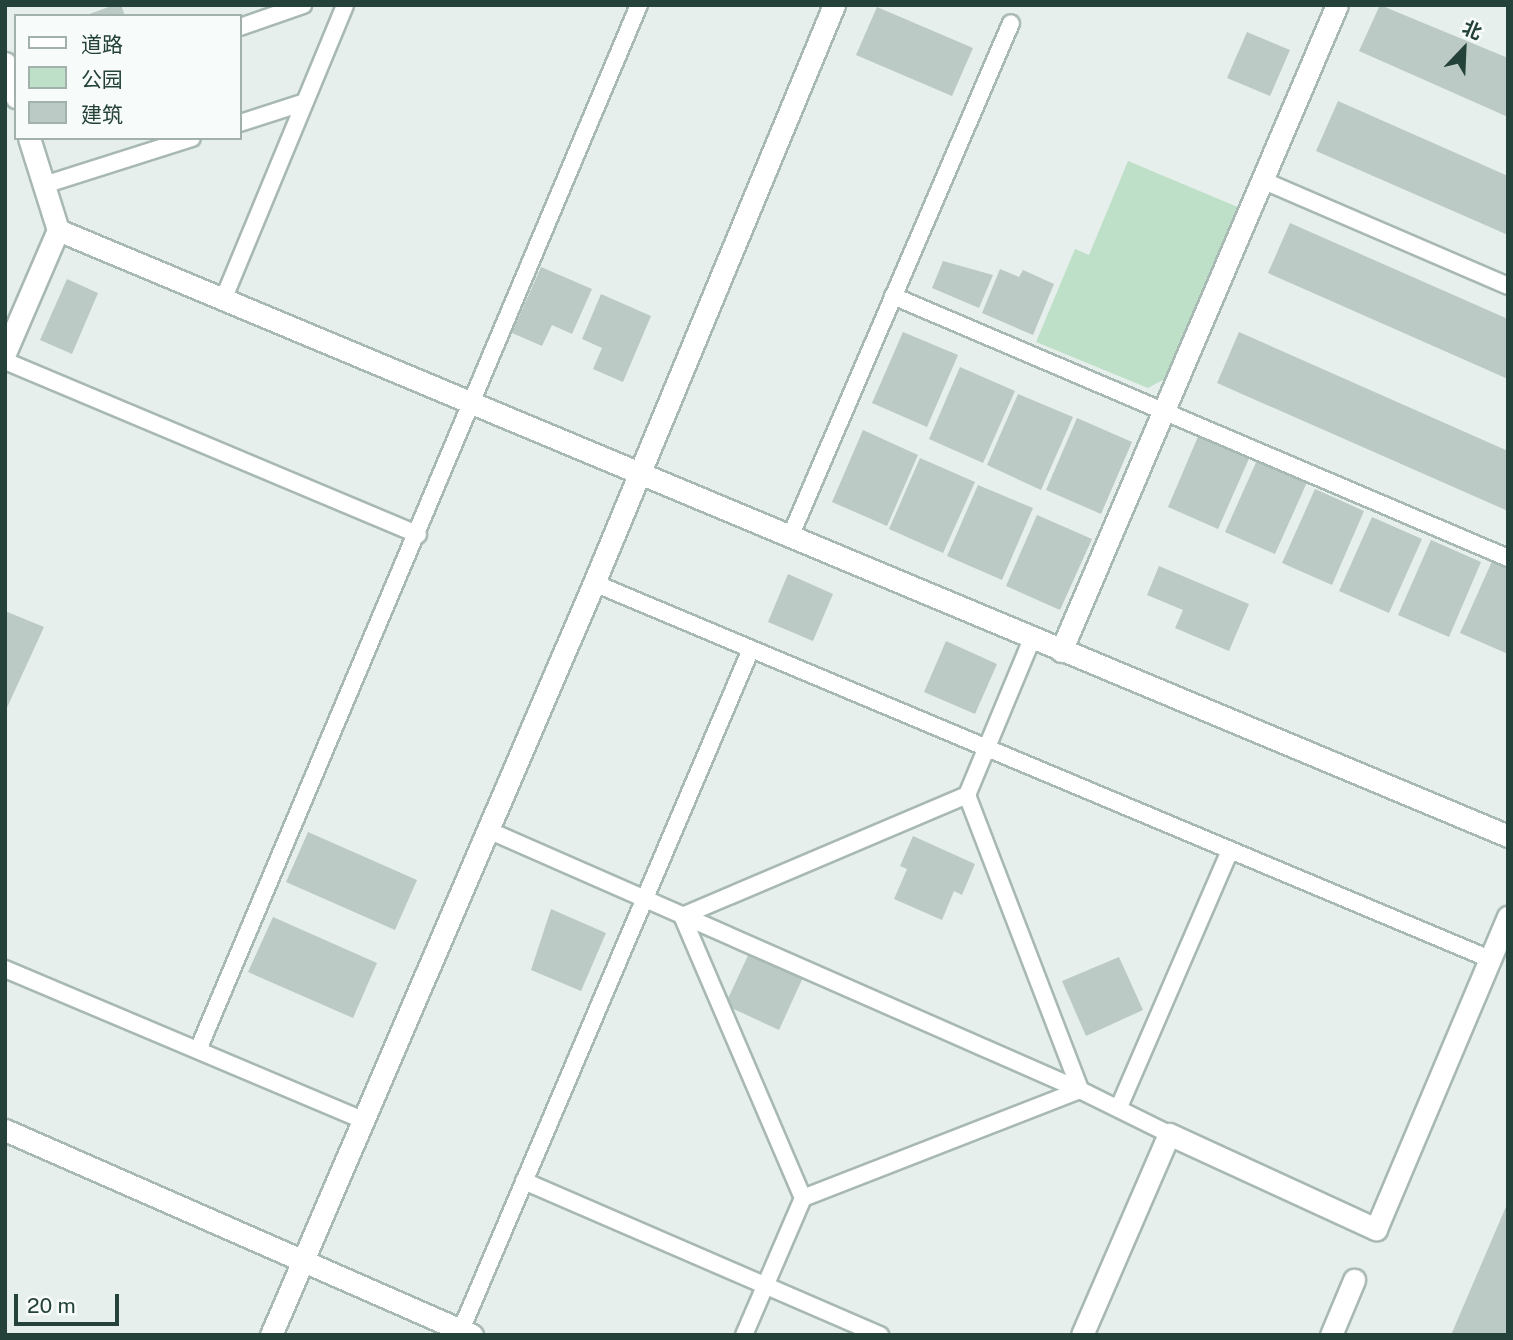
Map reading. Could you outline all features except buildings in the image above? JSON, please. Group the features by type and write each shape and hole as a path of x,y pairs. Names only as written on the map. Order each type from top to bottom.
{"street":[{"path":"271,1335 594,583 834,5"},
{"path":"1061,651 1337,5"},
{"path":"5,63 14,91"},
{"path":"7,343 58,230 30,140"},
{"path":"58,230 1508,836"},
{"path":"1082,1335 1170,1134 1376,1229 1508,918"},
{"path":"5,1130 466,1332"},
{"path":"1331,1335 1354,1280"}],"lane":[{"path":"242,26 303,5"},
{"path":"223,300 345,5"},
{"path":"198,1050 473,405 639,5"},
{"path":"790,537 1011,23"},
{"path":"242,122 305,102"},
{"path":"44,185 186,140"},
{"path":"1262,180 1508,286"},
{"path":"892,296 1508,558"},
{"path":"5,361 418,535"},
{"path":"594,583 1490,959"},
{"path":"1032,639 967,795 1080,1090"},
{"path":"466,1332 524,1181 751,649"},
{"path":"682,916 967,795"},
{"path":"488,830 1119,1107 1170,1134"},
{"path":"1119,1107 1230,850"},
{"path":"682,916 803,1198"},
{"path":"5,969 363,1120"},
{"path":"744,1335 803,1198 1080,1090"},
{"path":"524,1181 880,1335"}],"green space":[{"path":"1128,161 1240,208 1170,376 1148,388 1036,342 1075,249 1089,255"}]}
